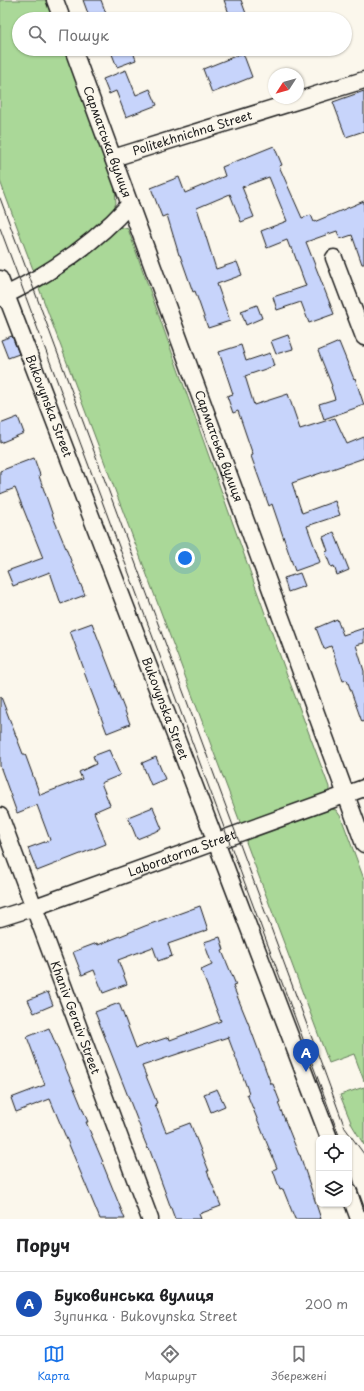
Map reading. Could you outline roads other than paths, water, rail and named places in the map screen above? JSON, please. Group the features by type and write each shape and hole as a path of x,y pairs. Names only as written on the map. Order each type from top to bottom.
{"street":[{"path":"55,0 59,12"},
{"name":"Сарматська вулиця","path":"76,56 364,844"},
{"name":"Politekhnichna Street","path":"113,158 364,80"},
{"path":"3,296 48,273 76,254 111,224 130,204"},
{"path":"334,258 364,337"},
{"name":"Bukovynska Street","path":"0,280 3,296 216,842 327,1135"},
{"name":"Laboratorna Street","path":"0,918 35,908 364,788"},
{"name":"Khaniv Geraiv Street","path":"0,816 150,1219"},
{"path":"352,1200 359,1219"}],"tram line":[{"path":"0,198 345,1128 364,1154"},
{"path":"0,228 339,1135"},
{"path":"351,1171 364,1211"}],"place":[{"name":"Буковинська вулиця","path":"306,1072"}]}
